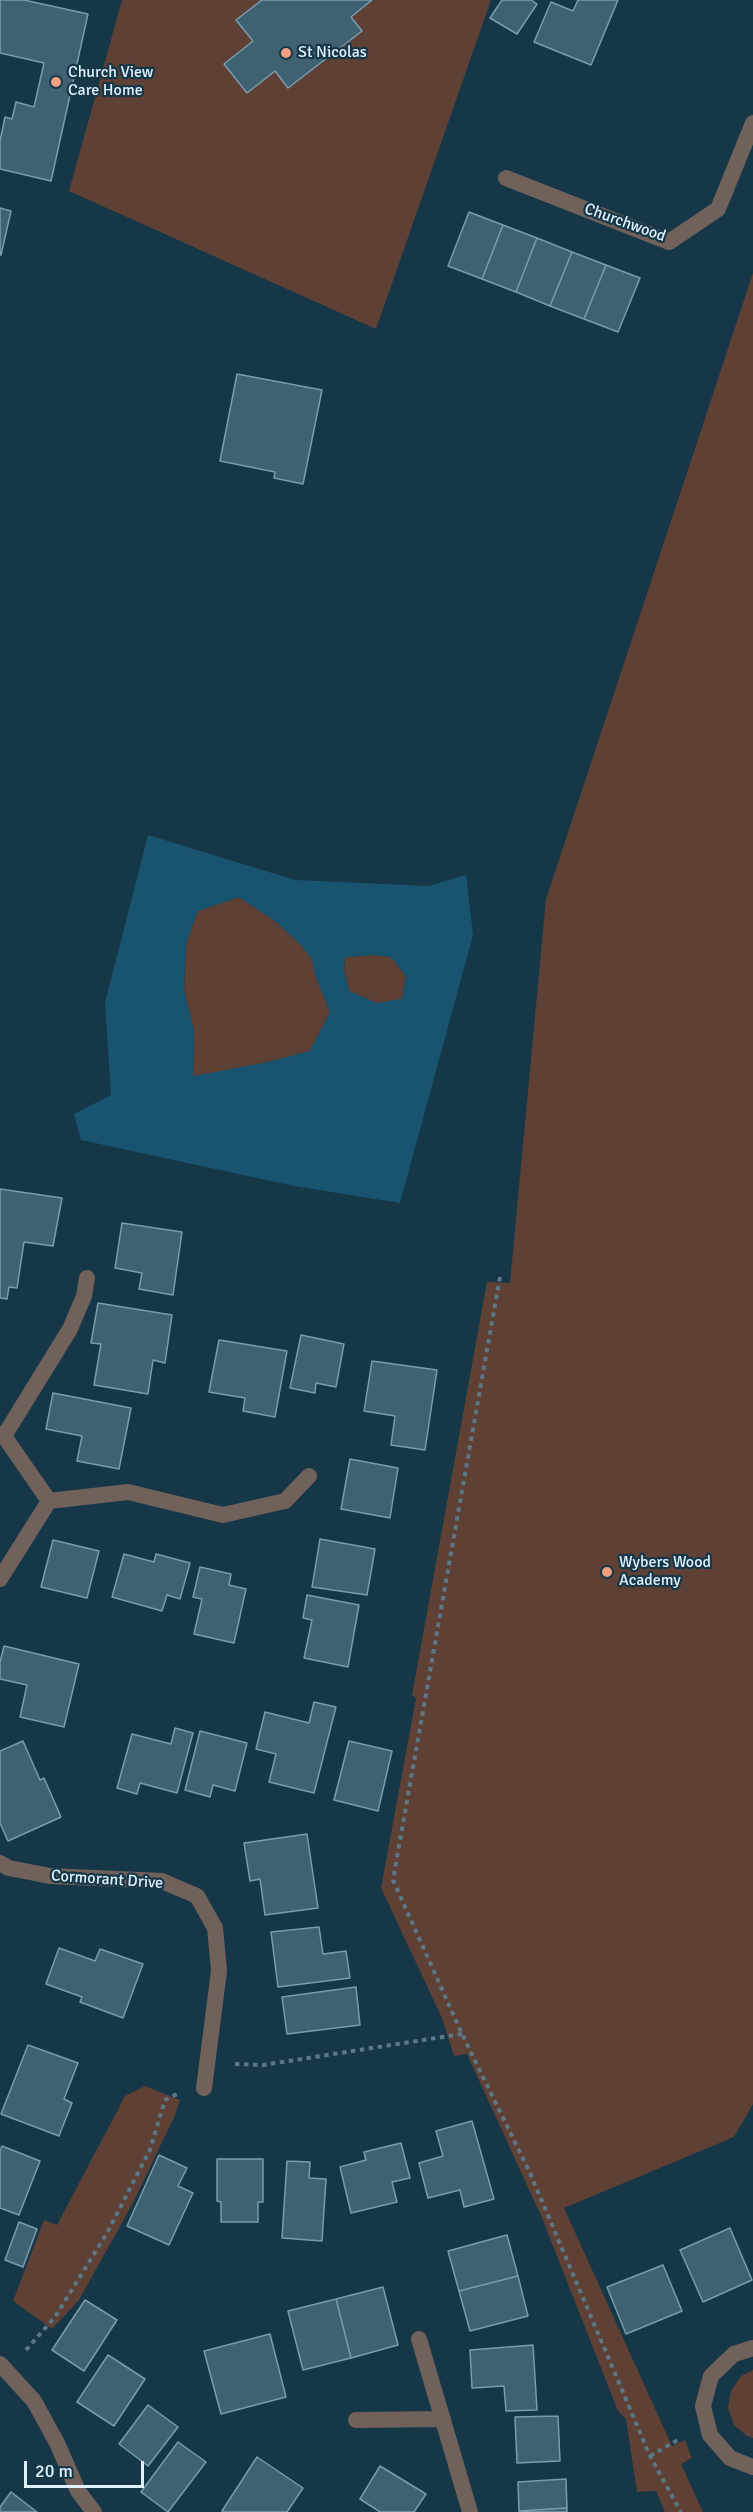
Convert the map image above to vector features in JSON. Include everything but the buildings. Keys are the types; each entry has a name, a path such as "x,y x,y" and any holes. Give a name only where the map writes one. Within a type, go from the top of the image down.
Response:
{"street":[{"name":"Churchwood","path":"506,178 669,242 718,209 753,123"},
{"path":"49,1501 2,1435 70,1329 84,1296 87,1278"},
{"path":"49,1501 128,1492 223,1515 285,1501 309,1476"},
{"path":"0,1579 49,1501"},
{"name":"Cormorant Drive","path":"0,1863 9,1868 50,1876 162,1881 196,1896 215,1928 219,1971 204,2088"},
{"path":"419,2339 470,2512"},
{"path":"753,2348 734,2354 711,2376 703,2406 710,2436 730,2458 753,2467"},
{"path":"4,2367 34,2401 57,2443 78,2491 94,2512"},
{"path":"356,2420 443,2419"}],"path":[{"path":"500,1277 393,1880 462,2034 530,2173 651,2457 681,2512"},
{"path":"207,2063 263,2065 462,2034"},
{"path":"4,2367 56,2317 107,2233 150,2150 165,2100 196,2086 204,2088"}],"shaded area":[{"path":"122,0 491,0 376,329 69,191"},
{"name":"Wybers Wood Academy","path":"753,273 753,2104 734,2137 564,2208 672,2446 685,2440 692,2458 681,2464 703,2512 665,2512 656,2491 637,2492 626,2419 618,2411 542,2218 467,2054 454,2056 442,2018 381,1888 416,1698 412,1695 487,1282 510,1283 546,899"},
{"path":"239,897 275,921 313,959 315,975 330,1012 310,1051 193,1077 194,1031 184,990 186,943 198,911"},
{"path":"374,955 391,957 406,976 402,999 377,1003 349,991 344,970 345,957"},
{"path":"145,2086 180,2100 175,2115 133,2203 79,2300 52,2329 13,2301 44,2220 57,2225 125,2096"},
{"path":"753,2370 753,2438 734,2425 728,2408 731,2391 741,2376"}],"water":[{"path":"148,835 295,880 428,886 466,875 473,935 400,1203 294,1186 81,1140 74,1114 111,1095 105,1003","holes":["239,897 275,921 298,942 312,959 315,975 330,1012 310,1051 268,1062 193,1076 194,1031 184,990 186,943 198,911","374,955 391,957 406,976 402,999 377,1003 349,991 344,970 345,957"]}],"place":[{"name":"St Nicolas","path":"286,53"},
{"name":"Church View Care Home","path":"56,82"},
{"name":"Wybers Wood Academy","path":"607,1572"}]}
